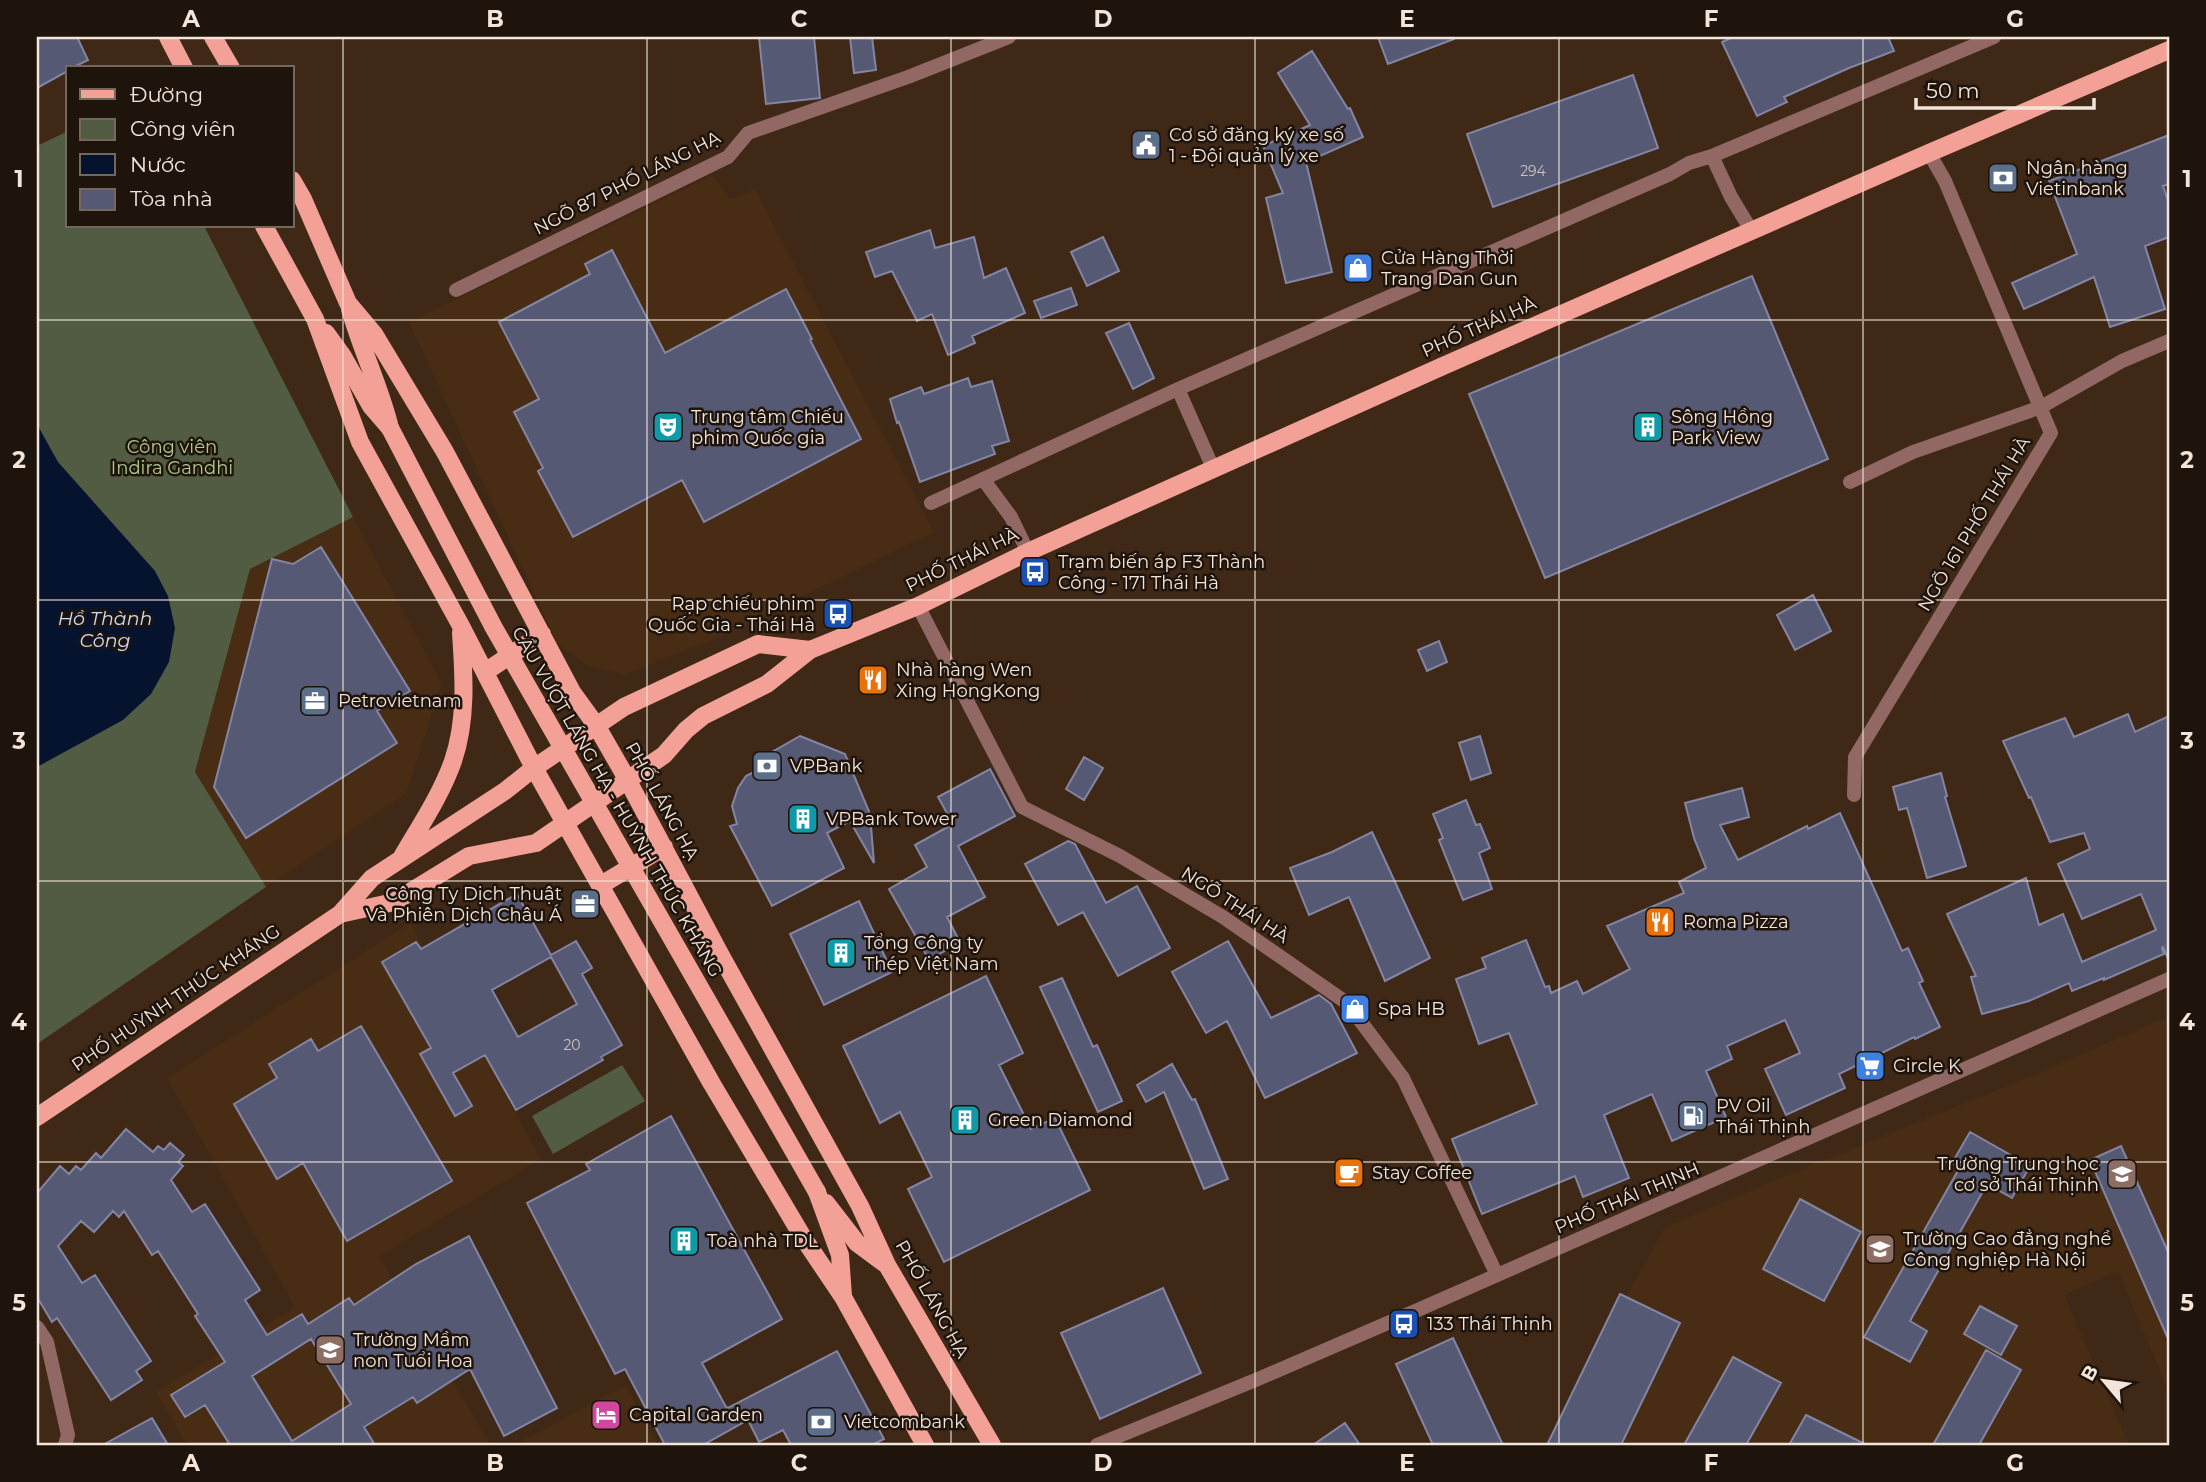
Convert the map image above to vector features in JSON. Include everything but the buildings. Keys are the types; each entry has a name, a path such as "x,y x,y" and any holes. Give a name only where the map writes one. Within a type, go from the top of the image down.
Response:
{"main road":[{"path":"168,37 183,66"},
{"path":"213,37 229,66"},
{"name":"PHỐ THÁI HÀ","path":"565,822 664,755 686,730 703,716 767,684 810,650 918,606 1028,552 1213,468 1751,230 2169,50"},
{"name":"PHỐ LÁNG HẠ","path":"294,183 348,303 374,334 445,453 572,692 596,725 627,779 732,976 860,1206 887,1265 992,1445"},
{"path":"265,228 315,319 359,442 461,626 534,768 712,1084 804,1239 843,1297 925,1445"},
{"name":"CẦU VƯỢT LÁNG HẠ - HUỲNH THÚC KHÁNG","path":"348,303 359,341 383,398 390,428"},
{"name":"CẦU VƯỢT LÁNG HẠ - HUỲNH THÚC KHÁNG","path":"315,319 342,355 371,405 390,428 494,628 817,1192 857,1243 887,1265"},
{"path":"401,859 443,786 458,743 465,685 461,626"},
{"path":"485,672 542,634"},
{"name":"PHỐ THÁI HÀ","path":"534,768 624,707 758,644 810,650"},
{"name":"PHỐ HUỲNH THÚC KHÁNG","path":"37,1117 340,914 372,878 505,791 534,768"},
{"name":"PHỐ HUỲNH THÚC KHÁNG","path":"340,914 394,902 469,856 536,842 565,822"},
{"path":"601,885 664,847"},
{"name":"CẦU VƯỢT LÁNG HẠ - HUỲNH THÚC KHÁNG","path":"817,1192 840,1255 843,1297"}],"street":[{"name":"NGÕ 87 PHỐ LÁNG HẠ","path":"456,290 728,157 748,133 908,77 1009,37"},
{"path":"931,503 1178,389 1671,174 1689,163 1712,156 1994,37"},
{"name":"NGÕ 161 PHỐ THÁI HÀ","path":"1854,795 1855,757 2051,433 1945,181 1929,153"},
{"path":"1712,156 1731,197 1751,230"},
{"path":"1850,482 1913,452 2041,407 2122,361 2169,341"},
{"path":"1178,389 1213,468"},
{"path":"983,479 1011,517 1028,552"},
{"name":"NGÕ THÁI HÀ","path":"918,606 1022,807 1120,856 1223,917 1347,1003 1403,1078 1497,1275"},
{"name":"PHỐ THÁI THỊNH","path":"1097,1445 1258,1379 2169,979"},
{"path":"37,1327 68,1435 65,1445"}],"shaded area":[{"name":"Trung tâm Chiếu phim Quốc gia","path":"713,175 730,199 755,189 934,532 715,639 623,675 586,665 557,643 409,322"},
{"path":"353,517 442,684 406,794 266,887 195,772 250,569"},
{"path":"410,923 541,1159 379,1256 491,1445 187,1445 156,1392 295,1307 167,1078"},
{"name":"Trường Cao đẳng nghề Công nghiệp Hà Nội","path":"2169,1016 2169,1393 2118,1271 2064,1295 2129,1445 1544,1445 1665,1227 2030,1077"},
{"name":"Capital Garden","path":"625,1386 658,1445 515,1445"}],"green space":[{"name":"Công viên Indira Gandhi","path":"66,132 66,228 205,228 353,517 250,569 195,772 266,887 37,1044 37,146"},
{"path":"622,1065 645,1101 553,1154 532,1116"}],"water":[{"name":"Hồ Thành Công","path":"37,424 58,462 155,571 168,596 175,628 169,662 151,694 123,720 37,767"}],"place":[{"name":"Cơ sở đăng ký xe số 1 - Đội quản lý xe","path":"1146,145"},
{"name":"Ngân hàng Vietinbank","path":"2003,178"},
{"name":"Cửa Hàng Thời Trang Dan Gun","path":"1358,268"},
{"name":"Trung tâm Chiếu phim Quốc gia","path":"668,427"},
{"name":"Sông Hồng Park View","path":"1648,427"},
{"name":"Trạm biến áp F3 Thành Công - 171 Thái Hà","path":"1035,572"},
{"name":"Rạp chiếu phim Quốc Gia - Thái Hà","path":"838,614"},
{"name":"Nhà hàng Wen Xing HongKong","path":"873,680"},
{"name":"Petrovietnam","path":"315,701"},
{"name":"VPBank","path":"767,766"},
{"name":"VPBank Tower","path":"803,819"},
{"name":"Công Ty Dịch Thuật Và Phiên Dịch Châu Á","path":"585,904"},
{"name":"Roma Pizza","path":"1660,922"},
{"name":"Tổng Công ty Thép Việt Nam","path":"841,953"},
{"name":"Spa HB","path":"1355,1009"},
{"name":"Circle K","path":"1870,1066"},
{"name":"PV Oil Thái Thịnh","path":"1693,1116"},
{"name":"Green Diamond","path":"965,1120"},
{"name":"Stay Coffee","path":"1349,1173"},
{"name":"Trường Trung học cơ sở Thái Thịnh","path":"2122,1174"},
{"name":"Toà nhà TDL","path":"684,1241"},
{"name":"Trường Cao đẳng nghề Công nghiệp Hà Nội","path":"1880,1249"},
{"name":"133 Thái Thịnh","path":"1404,1324"},
{"name":"Trường Mầm non Tuổi Hoa","path":"330,1350"},
{"name":"Capital Garden","path":"606,1415"},
{"name":"Vietcombank","path":"821,1422"}]}
